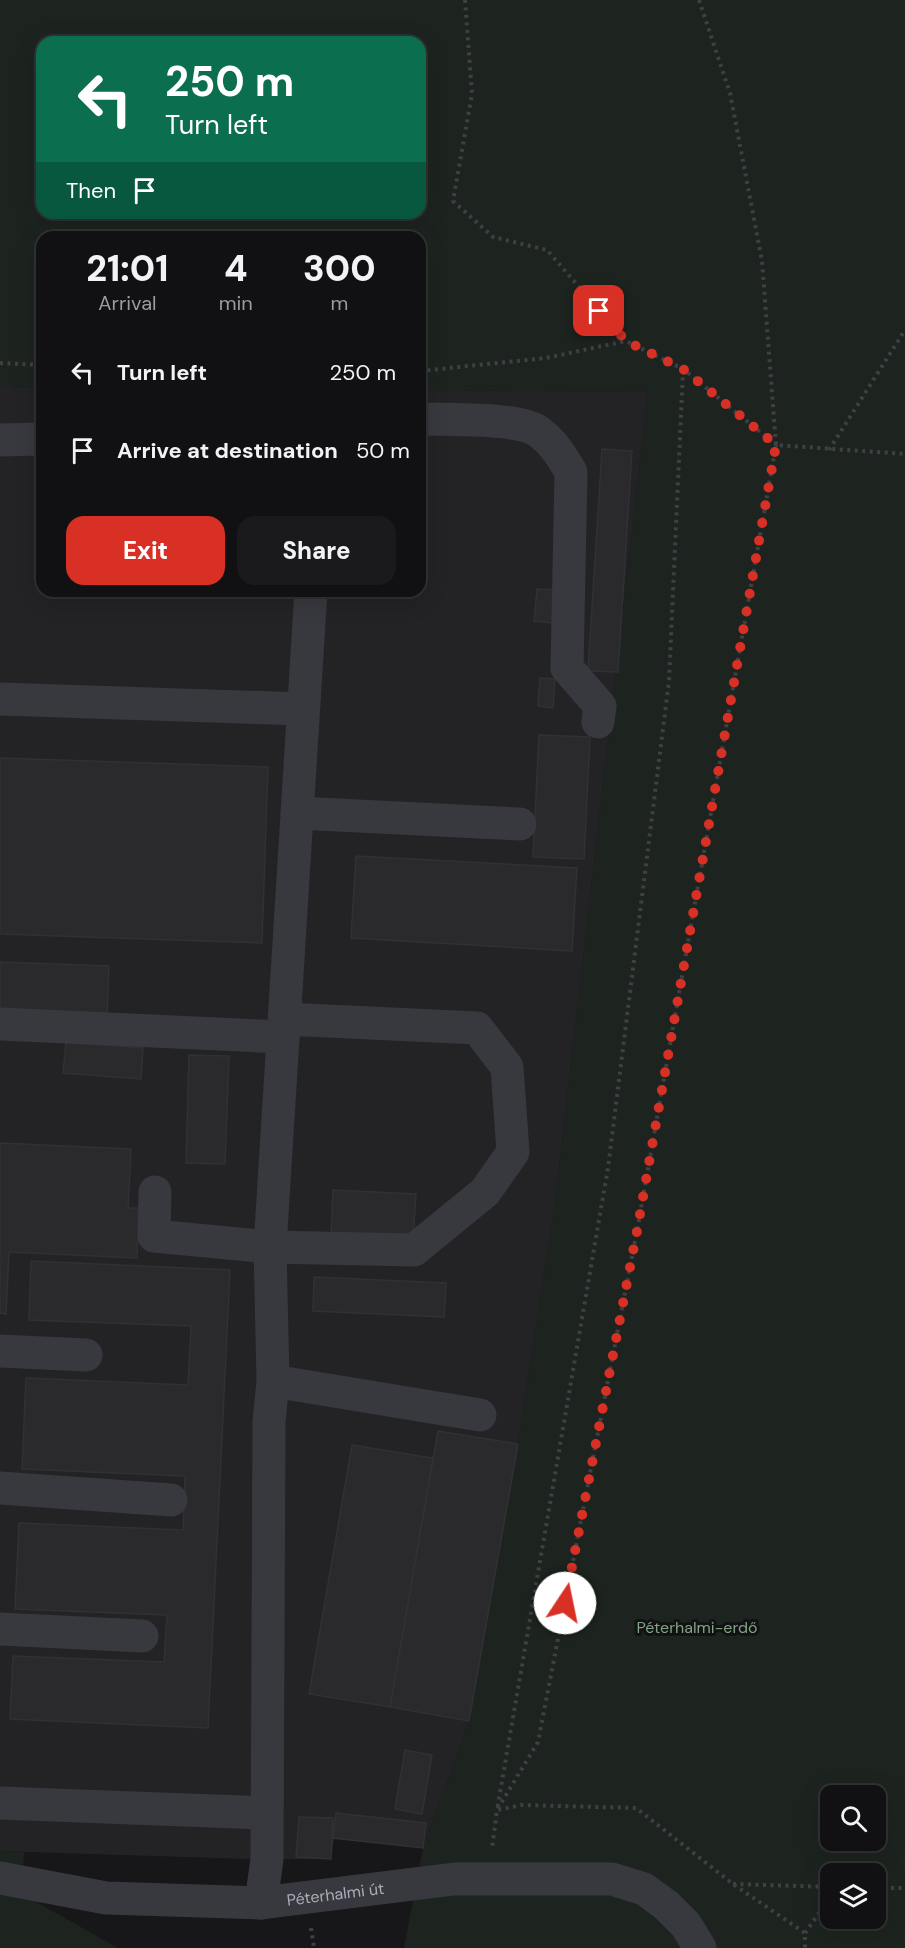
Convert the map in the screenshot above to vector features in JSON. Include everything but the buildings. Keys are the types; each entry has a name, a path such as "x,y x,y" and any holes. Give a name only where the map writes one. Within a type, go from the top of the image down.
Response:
{"street":[{"path":"426,418 507,422 538,430 559,452 571,472 567,668 600,706 598,722"},
{"path":"0,441 36,439"},
{"path":"261,1903 267,1858 269,1422 273,1381 270,1247 311,597"},
{"path":"0,699 303,709"},
{"path":"297,813 520,824"},
{"path":"0,1024 477,1028 507,1066 513,1152 485,1192 414,1250 270,1247 154,1236 155,1192"},
{"path":"0,1351 86,1355"},
{"path":"273,1381 480,1414"},
{"path":"0,1488 171,1500"},
{"path":"0,1629 142,1636"},
{"path":"0,1803 266,1813"},
{"name":"Péterhalmi út","path":"0,1878 106,1898 261,1903 310,1895 490,1877 612,1879 644,1889 666,1905 686,1924 700,1948"}],"path":[{"path":"465,0 472,94 453,201 493,237 546,250 626,341 683,369 776,445 905,453"},
{"path":"497,1810 538,1742 637,1231 776,445 762,261 730,93 699,0"},
{"path":"828,450 905,330"},
{"path":"426,370 546,358 626,341"},
{"path":"0,363 36,364"},
{"path":"490,1877 497,1810 608,1168 669,681 683,369"},
{"path":"497,1810 522,1805 636,1808 733,1884 805,1933"},
{"path":"733,1884 820,1887"},
{"path":"886,1888 905,1888"},
{"path":"805,1948 805,1933 820,1912"}],"shaded area":[{"path":"0,386 36,387 36,597 426,597 426,390 648,392 555,1203 518,1444 469,1721 423,1848 334,1839 331,1859 246,1859 0,1851"}],"green space":[{"name":"Péterhalmi-erdő","path":"0,0 905,0 905,1948 404,1948 423,1848 469,1721 518,1444 555,1203 648,392 426,390 426,231 36,231 36,387 0,386"},
{"path":"0,1851 24,1852 22,1894 118,1948 0,1948"}],"route":[{"path":"565,1603 637,1231 776,445 683,369 626,341 599,311"}]}
